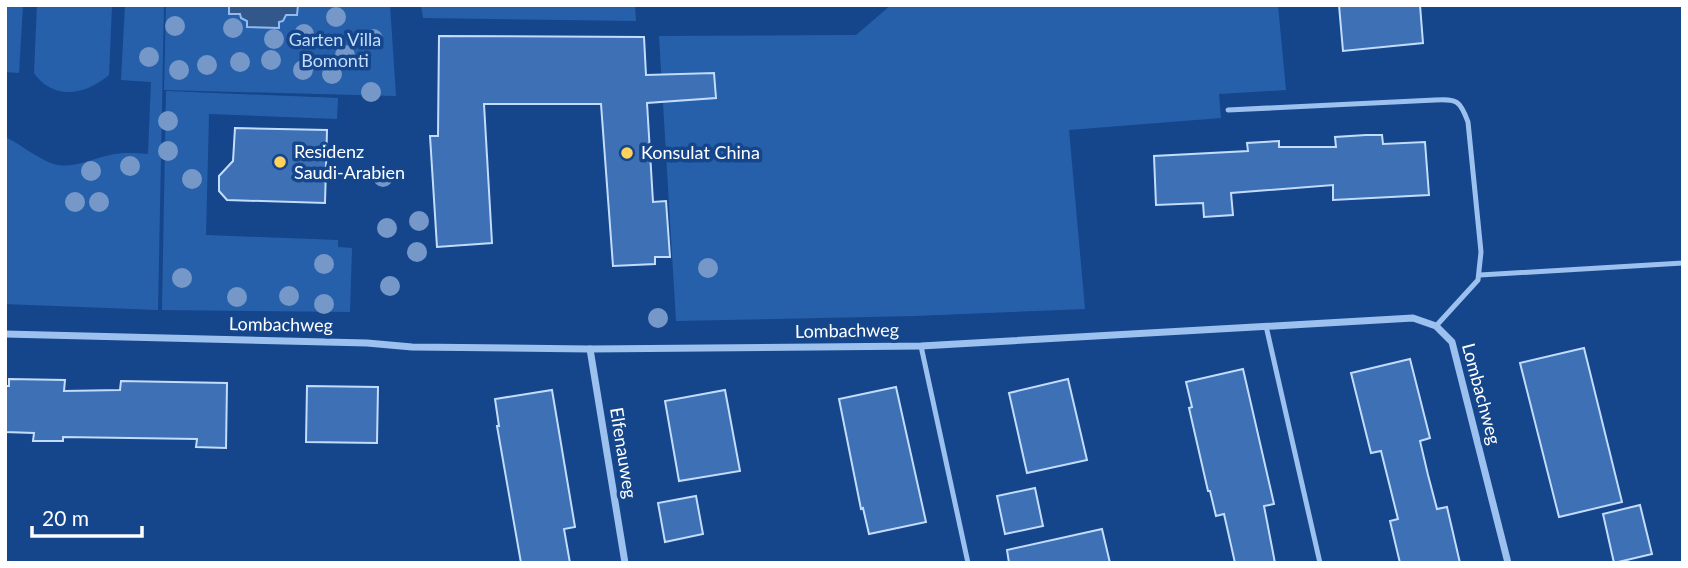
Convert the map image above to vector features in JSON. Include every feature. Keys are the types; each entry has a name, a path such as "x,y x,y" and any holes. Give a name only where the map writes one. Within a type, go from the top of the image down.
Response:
{"street":[{"name":"Lombachweg","path":"5,334 373,343 412,347 590,349 921,346 1413,318 1437,326 1452,342 1508,563"},
{"name":"Elfenauweg","path":"590,349 625,563"}],"lane":[{"path":"1228,110 1455,100 1463,107 1468,122 1481,251 1480,275 1475,286 1437,326"},
{"path":"1480,275 1683,263"},
{"path":"1266,326 1320,563"},
{"path":"921,346 968,563"}],"green space":[{"path":"5,5 23,5 19,73 5,72"},
{"path":"37,5 112,5 109,75 80,91 60,91 42,82 34,73"},
{"path":"125,5 164,5 158,310 5,304 5,137 46,161 64,166 120,153 148,154 151,82 121,80"},
{"name":"Garten Villa Bomonti","path":"166,5 229,5 229,13 240,14 241,18 247,21 247,27 278,28 279,22 283,21 286,15 297,15 298,5 390,5 396,96 164,90"},
{"path":"421,5 635,5 636,21 423,18"},
{"path":"891,5 1278,5 1286,90 1219,94 1221,118 1069,130 1085,309 676,321 659,36 856,35"},
{"path":"166,91 338,98 337,119 209,114 206,235 338,240 338,247 352,248 350,312 162,310"}],"shaded area":[{"path":"229,5 298,5 297,15 286,15 283,21 279,22 279,28 247,27 247,21 241,18 240,14 229,14"}],"building":[{"path":"1339,5 1420,5 1423,43 1343,51"},
{"name":"Konsulat China","path":"439,36 644,37 646,75 714,73 716,98 647,103 653,202 666,201 670,257 655,257 655,264 613,266 601,104 484,104 492,243 437,247 430,136 438,136"},
{"name":"Residenz Saudi-Arabien","path":"235,128 327,130 325,203 227,200 219,191 219,176 233,161"},
{"path":"1382,135 1383,144 1425,142 1429,195 1333,200 1333,185 1231,193 1233,215 1204,217 1203,203 1156,205 1154,156 1248,151 1247,143 1279,141 1279,147 1336,147 1335,137"},
{"path":"1584,348 1622,502 1559,517 1520,363"},
{"path":"1410,359 1430,438 1420,441 1428,475 1437,509 1447,507 1460,563 1400,563 1390,521 1398,519 1381,451 1371,453 1351,373"},
{"path":"1243,369 1274,504 1264,506 1275,563 1235,563 1224,514 1216,516 1208,491 1189,408 1192,407 1186,382"},
{"path":"9,379 65,380 64,391 120,390 121,381 227,383 226,448 196,447 197,439 63,437 63,441 33,441 34,433 5,432 5,386 9,386"},
{"path":"1068,379 1087,460 1027,473 1009,393"},
{"path":"307,386 378,387 377,443 306,442"},
{"path":"896,387 926,522 869,534 863,508 861,509 839,399"},
{"path":"552,390 575,527 564,529 570,563 521,563 497,426 495,399"},
{"path":"725,390 740,471 679,481 665,401"},
{"path":"1035,488 1043,526 1005,534 997,496"},
{"path":"696,496 703,534 665,542 658,503"},
{"path":"1640,505 1652,554 1614,563 1603,514"},
{"path":"1102,529 1110,563 1009,563 1007,550"}],"place":[{"name":"Konsulat China","path":"627,153"},
{"name":"Residenz Saudi-Arabien","path":"280,162"}]}
